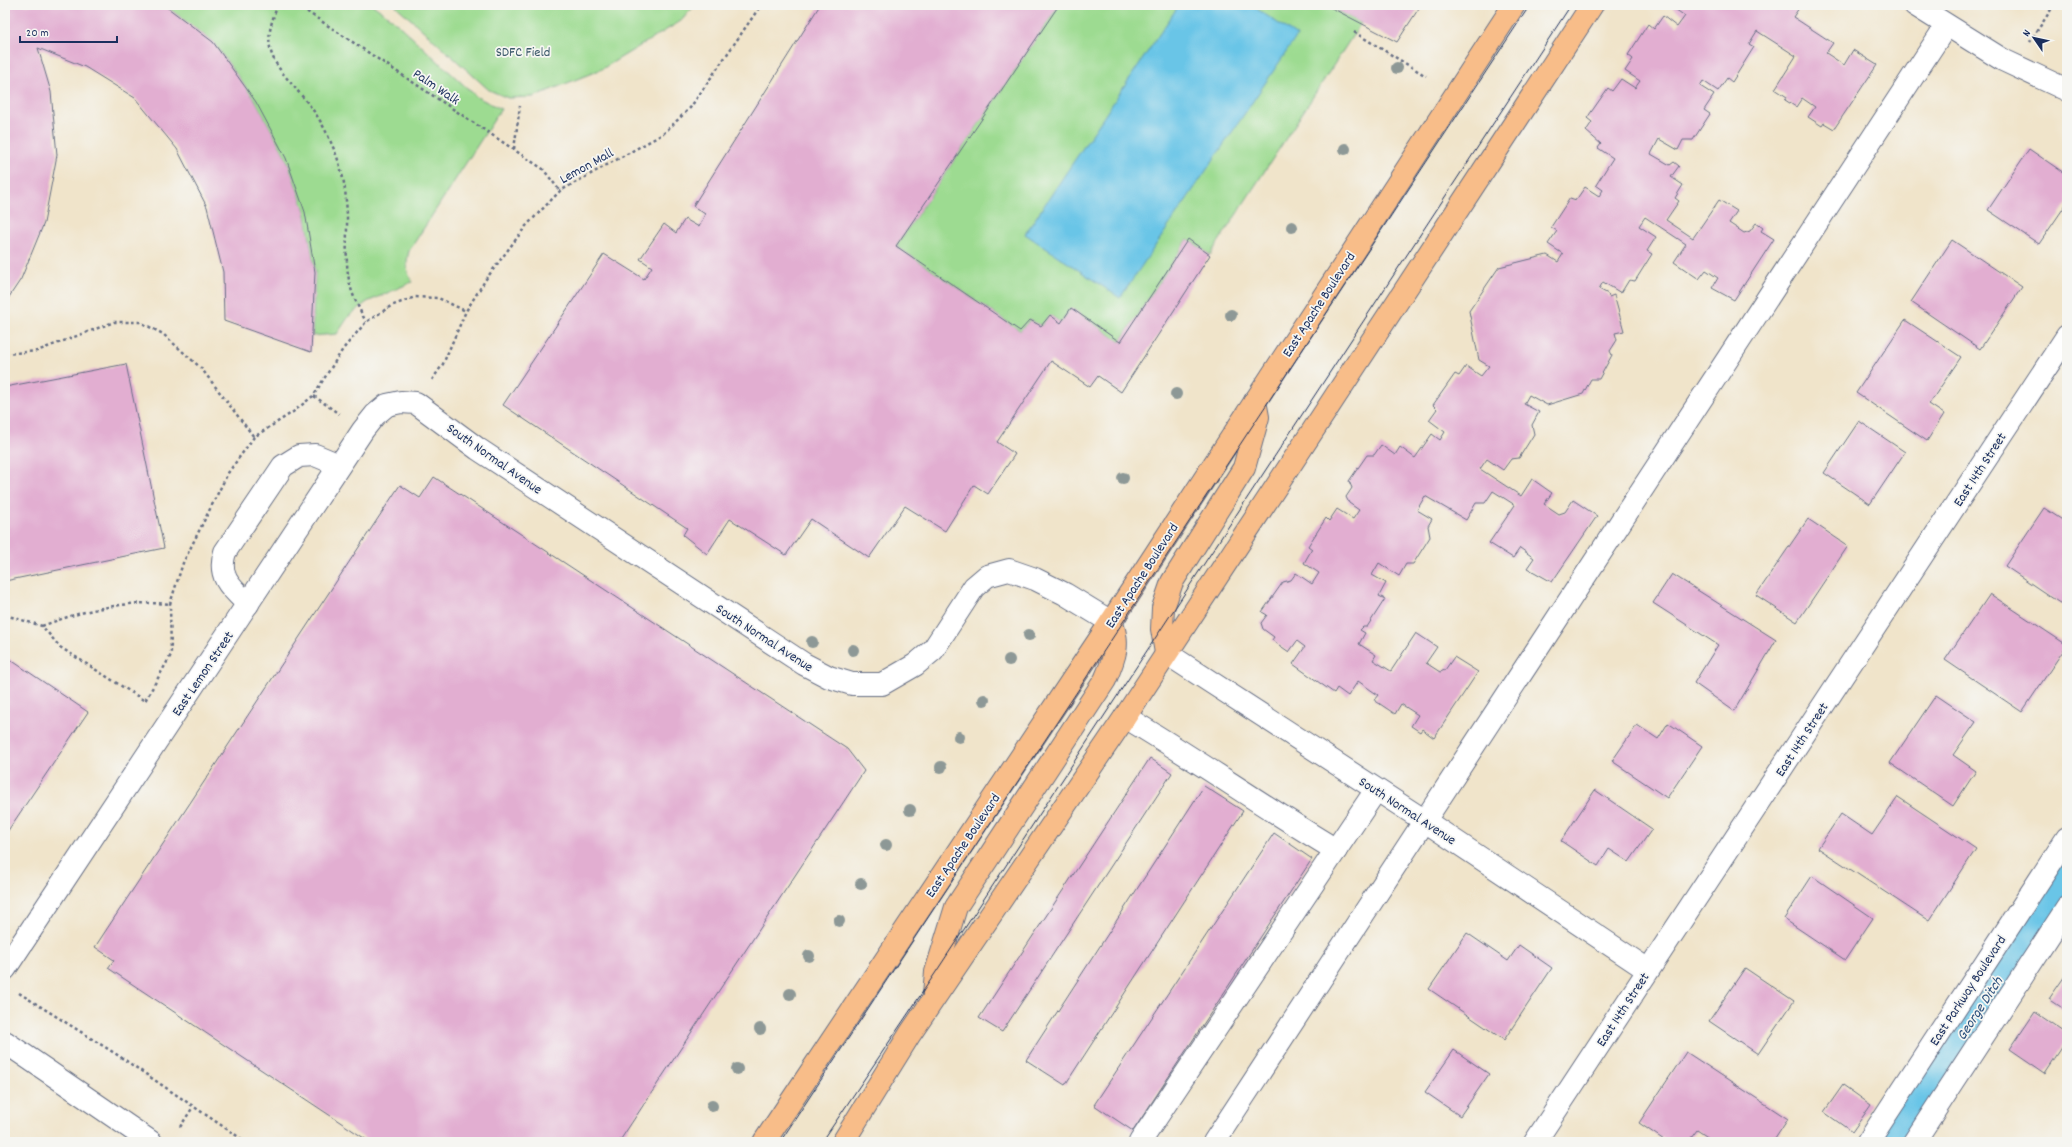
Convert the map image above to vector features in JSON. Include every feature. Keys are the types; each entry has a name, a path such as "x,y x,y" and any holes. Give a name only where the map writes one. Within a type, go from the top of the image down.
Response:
{"main road":[{"name":"East Apache Boulevard","path":"764,1142 1110,622 1514,5"},
{"path":"843,1142 933,1000 1125,717 1592,5"},
{"path":"1166,653 1162,629 1163,608 1172,582 1244,468 1258,417 1254,401"},
{"path":"933,1000 936,972 956,907 1105,680 1115,654 1116,633 1110,622"}],"street":[{"path":"1915,5 1946,26 2003,60 2067,90"},
{"path":"1214,1142 1946,26"},
{"name":"East 14th Street","path":"1535,1142 2067,336"},
{"name":"East Lemon Street","path":"5,969 363,430 387,405 401,402 416,403"},
{"name":"South Normal Avenue","path":"416,403 478,449 804,664 829,677 852,684 882,684 915,665 933,650 974,587 987,576 1009,570 1035,579 1065,594 1110,622"},
{"path":"248,604 231,588 223,574 222,562 225,552 283,466 299,456 315,455 339,465"},
{"name":"South Normal Avenue","path":"1166,653 1425,821 1648,970"},
{"path":"1125,717 1200,763 1270,810 1336,850"},
{"path":"1140,1142 1376,790"},
{"name":"East Parkway Boulevard","path":"1868,1142 2067,838"},
{"path":"1914,1142 2067,908"},
{"path":"5,1042 151,1142"}],"path":[{"path":"278,5 270,31 270,50 274,63 307,102 322,125 333,146 342,173 346,201 349,279 354,298 366,322"},
{"name":"Palm Walk","path":"297,5 543,169 560,191"},
{"name":"Lemon Mall","path":"416,403 443,364 466,311 486,279 526,226 560,191 663,134 690,108 762,5"},
{"path":"2028,44 2054,5"},
{"path":"1354,32 1426,76"},
{"path":"514,149 520,106"},
{"path":"5,354 37,351 114,322 140,322 163,334 201,368 254,437"},
{"path":"313,396 339,414"},
{"path":"42,626 77,613 145,602 170,604"},
{"path":"5,615 42,626 60,647 145,701"},
{"path":"18,992 66,1024 116,1054 246,1142"},
{"path":"180,1127 193,1107"}],"green space":[{"path":"164,5 373,5 392,19 477,97 501,109 409,251 407,267 412,282 367,302 349,316 337,334 312,336 315,272 305,212 286,158 256,102 213,42"},
{"name":"SDFC Field","path":"395,5 695,5 681,21 602,69 533,97 508,98 489,90"},
{"path":"1059,5 1326,5 1361,23 1210,255 1188,239 1120,342 1071,308 1061,323 1050,315 1041,326 1030,320 1020,331 896,246"}],"water":[{"path":"1179,5 1251,5 1297,36 1120,298 1025,234"}],"building":[{"path":"5,5 164,5 213,42 256,102 286,158 305,212 315,272 311,352 224,321 223,272 207,207 177,149 135,98 85,67 38,48 51,92 57,155 44,223 21,279 5,303"},
{"path":"820,5 1059,5 896,246 1020,331 1030,320 1041,326 1050,315 1061,323 1071,308 1120,342 1188,239 1210,255 1121,392 1098,376 1090,387 1051,361 997,442 1015,454 988,494 974,485 945,531 905,506 869,558 811,519 786,555 730,519 707,554 683,535 687,528 503,405 604,254 644,279 652,267 640,259 664,224 676,233 685,219 699,227 705,214 693,206"},
{"path":"1326,5 1421,5 1397,42"},
{"path":"1669,5 1801,5 1793,17 1833,43 1826,53 1844,65 1853,50 1877,65 1834,129 1824,123 1822,126 1808,117 1815,107 1802,98 1796,107 1785,100 1787,97 1775,89 1796,56 1757,31 1749,44 1754,47 1732,82 1727,78 1718,91 1703,81 1700,86 1714,95 1704,110 1710,114 1693,140 1683,140 1678,150 1659,139 1651,154 1670,165 1674,162 1679,166 1671,177 1683,185 1675,198 1679,201 1666,220 1693,238 1719,200 1737,211 1729,223 1744,233 1750,231 1756,223 1763,228 1761,231 1774,239 1734,300 1712,288 1718,278 1706,270 1699,279 1674,262 1686,244 1645,217 1639,226 1656,237 1647,251 1652,254 1635,281 1629,280 1621,293 1603,282 1599,289 1608,294 1609,297 1614,295 1624,331 1615,333 1617,340 1610,351 1612,355 1599,379 1591,379 1583,394 1547,405 1529,395 1524,404 1539,412 1532,425 1534,434 1519,458 1511,459 1503,470 1487,459 1480,469 1521,496 1532,479 1552,493 1544,504 1559,514 1565,512 1573,500 1597,516 1552,582 1527,568 1534,558 1520,548 1513,558 1489,543 1515,505 1493,491 1485,503 1476,503 1466,520 1425,496 1417,510 1432,519 1428,526 1430,537 1413,564 1406,564 1399,576 1379,563 1372,575 1386,583 1379,596 1385,599 1367,627 1363,627 1360,630 1365,633 1359,644 1376,655 1373,660 1391,671 1416,633 1437,647 1426,663 1440,672 1445,670 1454,657 1478,672 1434,738 1422,729 1420,732 1411,726 1418,715 1401,704 1395,714 1374,700 1378,695 1358,681 1348,696 1337,688 1334,693 1293,664 1305,647 1297,641 1289,652 1272,640 1274,637 1263,629 1261,623 1267,615 1262,612 1283,582 1291,580 1296,573 1312,584 1319,573 1304,563 1312,549 1308,546 1326,518 1329,521 1337,509 1353,519 1359,510 1349,503 1346,497 1352,488 1349,481 1367,455 1374,455 1381,445 1395,455 1400,447 1415,458 1432,434 1440,440 1445,432 1429,420 1437,409 1433,405 1455,374 1459,376 1466,366 1481,376 1489,366 1479,360 1469,311 1499,267 1547,255 1558,262 1563,254 1548,244 1557,231 1551,227 1570,198 1576,200 1585,187 1599,196 1603,190 1596,185 1613,158 1598,148 1601,144 1586,131 1592,122 1587,118 1608,88 1612,91 1621,79 1635,88 1640,81 1625,71 1633,59 1628,55 1648,24 1654,29 1663,16 1677,27 1685,16"},
{"path":"2029,149 2067,175 2067,203 2039,244 1988,210"},
{"path":"1952,240 2022,287 1980,349 1911,302"},
{"path":"1905,320 1961,357 1929,404 1944,414 1927,441 1856,393"},
{"path":"126,364 164,548 5,581 5,387"},
{"path":"1859,421 1905,452 1870,504 1824,473"},
{"path":"434,477 847,749 864,771 619,1142 370,1142 108,968 114,960 95,947 400,485 420,498"},
{"path":"2044,508 2067,523 2067,608 2005,566"},
{"path":"1808,519 1848,546 1797,622 1756,595"},
{"path":"1672,574 1776,640 1734,711 1694,683 1718,645 1653,603"},
{"path":"1990,594 2067,645 2022,712 1945,660"},
{"path":"5,656 88,712 5,835"},
{"path":"1936,695 1976,722 1953,755 1976,771 1953,806 1890,763"},
{"path":"1668,723 1702,746 1667,798 1612,761 1637,725 1658,739"},
{"path":"1150,758 1172,773 1002,1032 979,1018"},
{"path":"1204,786 1243,811 1065,1085 1026,1060"},
{"path":"1595,790 1652,829 1629,862 1609,849 1598,866 1561,841"},
{"path":"1898,797 1976,849 1929,921 1818,848 1841,814 1872,835"},
{"path":"1274,833 1312,859 1133,1131 1094,1105"},
{"path":"1812,876 1873,918 1845,960 1784,919"},
{"path":"1467,933 1508,961 1519,945 1552,968 1504,1040 1429,989"},
{"path":"1745,968 1794,1001 1758,1054 1709,1021"},
{"path":"2067,973 2067,1011 2049,999"},
{"path":"2035,1012 2067,1034 2067,1040 2045,1073 2010,1049"},
{"path":"1454,1050 1489,1074 1460,1116 1425,1092"},
{"path":"1686,1052 1788,1119 1773,1142 1715,1142 1697,1130 1688,1142 1667,1142 1639,1123"},
{"path":"1843,1085 1871,1105 1852,1132 1824,1112"}],"waterway":[{"name":"George Ditch","path":"1891,1142 2067,874"}],"tram line":[{"path":"780,1142 1530,5"},
{"path":"822,1142 936,972 1571,5"}]}
